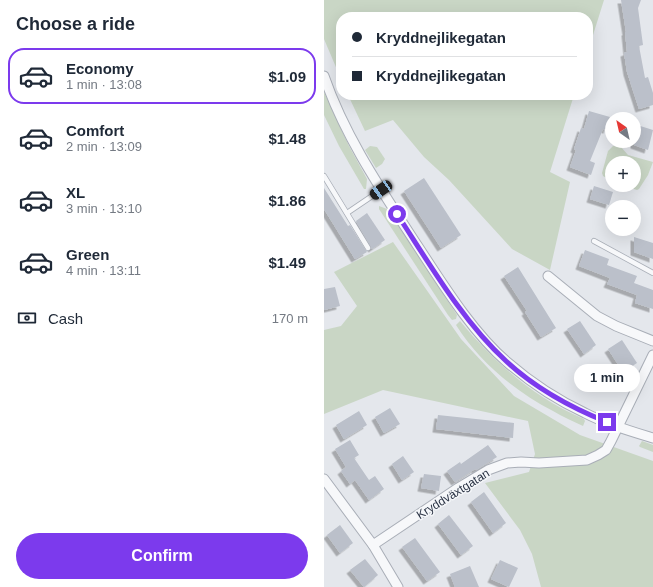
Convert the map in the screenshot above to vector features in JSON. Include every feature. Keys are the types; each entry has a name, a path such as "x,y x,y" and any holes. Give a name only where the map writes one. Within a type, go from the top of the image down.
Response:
{"street":[{"path":"324,76 328,89 356,147 381,190 437,276 484,339 506,361 526,377 559,399 586,414 653,438"},
{"path":"548,276 597,316 616,326 653,341"},
{"name":"Kryddväxtgatan","path":"373,546 458,488 488,470 507,463 587,460 606,450 653,355"},
{"path":"324,479 373,546 398,587"}],"lane":[{"path":"324,176 368,248"},
{"path":"347,213 381,190"},
{"path":"594,241 653,273"}],"green space":[{"path":"324,0 604,0 593,35 593,12 336,12 336,67 324,39"},
{"path":"324,92 349,146 367,179 366,189 364,189 339,146 324,115"},
{"path":"350,100 572,100 550,172 570,182 550,270 512,249 449,180 424,157 393,120 365,131"},
{"path":"370,146 377,147 385,159 382,164 376,168 365,150"},
{"path":"611,148 622,148 628,155 632,156 607,156"},
{"path":"641,159 653,162 648,175 641,186"},
{"path":"605,162 605,177 602,173"},
{"path":"379,206 387,209 457,315 456,319 452,320 448,315 379,209"},
{"path":"393,242 461,339 514,396 580,435 653,461 653,587 541,587 532,554 520,530 485,483 529,472 535,454 528,421 383,390 324,414 324,330 341,326 357,306 334,272"},
{"path":"460,321 487,351 516,378 548,401 584,419 585,421 583,426 539,403 512,385 499,374 465,338 456,325"},
{"path":"642,441 653,445 653,452 639,446"}],"building":[{"path":"621,0 641,0 638,8 643,45 639,46 645,78 648,77 653,93 653,105 639,109 627,72 624,53 627,52 626,32"},
{"path":"589,111 605,116 605,130 603,129 590,161 595,163 591,175 570,167 581,128 584,129"},
{"path":"641,126 653,130 648,150 641,148"},
{"path":"424,178 461,235 441,248 404,191"},
{"path":"594,186 605,189 605,192 613,192 611,200 605,200 605,204 590,199"},
{"path":"324,188 348,226 350,225 367,252 355,259 324,209"},
{"path":"367,213 385,240 372,249 356,221"},
{"path":"634,237 653,243 653,259 634,252"},
{"path":"585,250 609,259 607,265 637,276 634,283 653,290 653,309 635,303 637,295 607,284 610,278 579,266"},
{"path":"518,267 556,328 541,337 525,312 527,311 504,276"},
{"path":"335,287 340,306 324,310 324,289"},
{"path":"580,321 596,345 584,354 567,329"},
{"path":"622,340 637,363 623,372 608,349"},
{"path":"390,408 400,424 384,433 375,417"},
{"path":"359,411 367,425 344,439 336,425"},
{"path":"438,415 514,423 513,438 436,429"},
{"path":"350,440 359,455 354,458 369,480 375,476 384,489 369,500 355,480 350,484 341,471 346,467 335,449"},
{"path":"488,445 497,457 455,482 447,471 460,462 461,464"},
{"path":"403,456 414,472 402,480 392,464"},
{"path":"424,474 441,476 439,491 421,488"},
{"path":"484,492 506,523 493,533 471,502"},
{"path":"449,515 473,546 461,555 438,524"},
{"path":"340,525 353,543 340,553 327,535"},
{"path":"415,538 440,572 427,581 402,547"},
{"path":"365,559 378,575 364,587 350,570"},
{"path":"500,560 518,568 509,587 491,579"},
{"path":"470,566 479,587 455,587 450,574"}],"route":[{"path":"397,214 437,276 471,322 484,339 506,361 526,377 559,399 586,414 607,422"}]}
